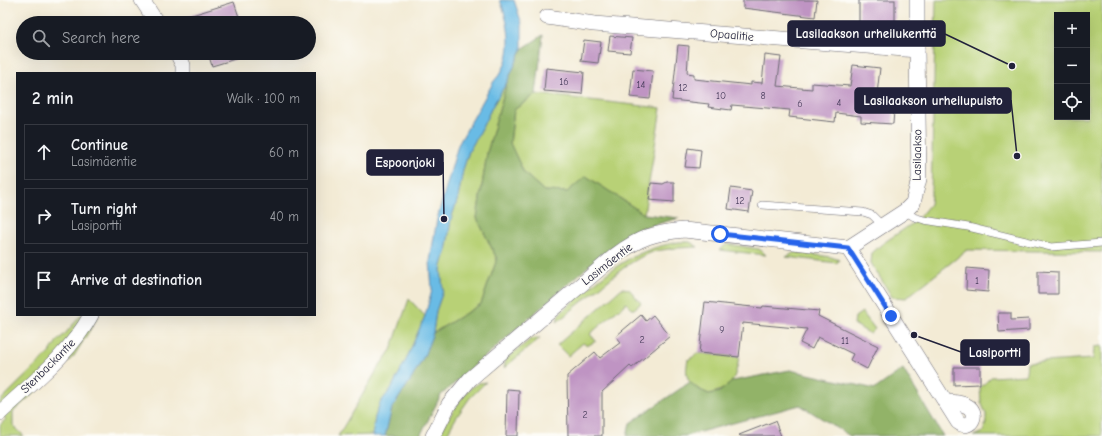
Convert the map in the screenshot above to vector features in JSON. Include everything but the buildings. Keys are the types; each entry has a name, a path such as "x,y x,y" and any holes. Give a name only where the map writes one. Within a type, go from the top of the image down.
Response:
{"street":[{"path":"142,0 152,16"},
{"name":"Lasilaakso","path":"905,211 913,202 919,179 917,0"},
{"name":"Opaalitie","path":"547,18 594,24 917,50"},
{"path":"180,60 183,66 183,72"},
{"path":"905,211 848,248 958,422 966,430"},
{"name":"Lasimäentie","path":"433,436 449,404 470,378 616,255 647,236 664,232 684,230 848,248"},
{"name":"Stenbackantie","path":"0,413 51,366 71,344 90,316"}],"lane":[{"path":"762,205 863,212 872,215 883,226"},
{"path":"905,211 914,217 924,220 968,227 1050,247 1102,243"}],"green space":[{"path":"936,0 1102,0 1102,252 967,250 906,298 892,297 871,263 872,253 882,244 916,221 930,204"},
{"path":"543,35 536,94 514,110 510,143 524,173 544,191 567,192 586,176 644,214 679,218 639,229 599,257 441,395 420,436 385,436 392,408 412,378 424,356 433,333 481,304 497,259 477,218 487,153 507,82 522,49"},
{"path":"507,82 487,153 477,218 497,259 481,304 433,333 436,311 443,291 441,269 463,170 469,151"},
{"path":"536,94 661,108 644,214 586,176 567,192 544,191 524,173 510,144 514,110"},
{"path":"678,242 690,242 698,247 655,251 641,257 626,266 557,322 559,314 617,266 648,250"},
{"path":"727,244 759,249 766,255 719,250"},
{"path":"795,252 831,257 839,260 837,263 786,257"},
{"path":"622,288 629,289 641,303 632,309 626,303 590,334 596,341 587,346 583,343 568,356 557,345"},
{"path":"409,299 425,316 406,360 391,389 380,403 375,417 373,435 338,436 380,365 391,350"},
{"path":"862,312 875,329 870,334 854,324 855,317"},
{"path":"80,316 98,316 74,356 13,412 13,425 24,436 0,436 0,425 6,419 0,413 0,401 50,352 57,341"},
{"path":"540,338 504,368 506,359 531,339"},
{"path":"1102,346 1102,436 973,436 983,432 986,423 986,414 981,402 980,388 991,377 1026,375 1027,363 1093,359 1094,347"},
{"path":"699,353 739,357 732,382 723,389 709,394 693,385 688,378 687,373 688,360"},
{"path":"903,369 943,436 850,436 800,405 685,436 627,436 630,423 690,382 698,389 709,394 719,392 733,381 790,370 875,389"},
{"path":"486,382 469,399 446,436 439,436 455,407 466,393 478,383"}],"water":[{"path":"500,0 514,0 522,24 522,49 507,82 469,151 463,170 441,269 443,291 436,311 433,333 424,356 412,378 392,408 385,436 372,436 375,417 380,403 391,389 406,360 425,316 432,290 430,261 437,219 458,145 494,81 506,63 509,42 508,31 504,10"}],"place":[{"name":"Lasilaakson urheilukenttä","path":"1012,66"},
{"name":"Lasilaakson urheilupuisto","path":"1017,156"},
{"name":"Espoonjoki","path":"444,219"},
{"name":"Lasiportti","path":"914,335"}],"route":[{"path":"720,234 848,248 863,274 891,316"}]}
